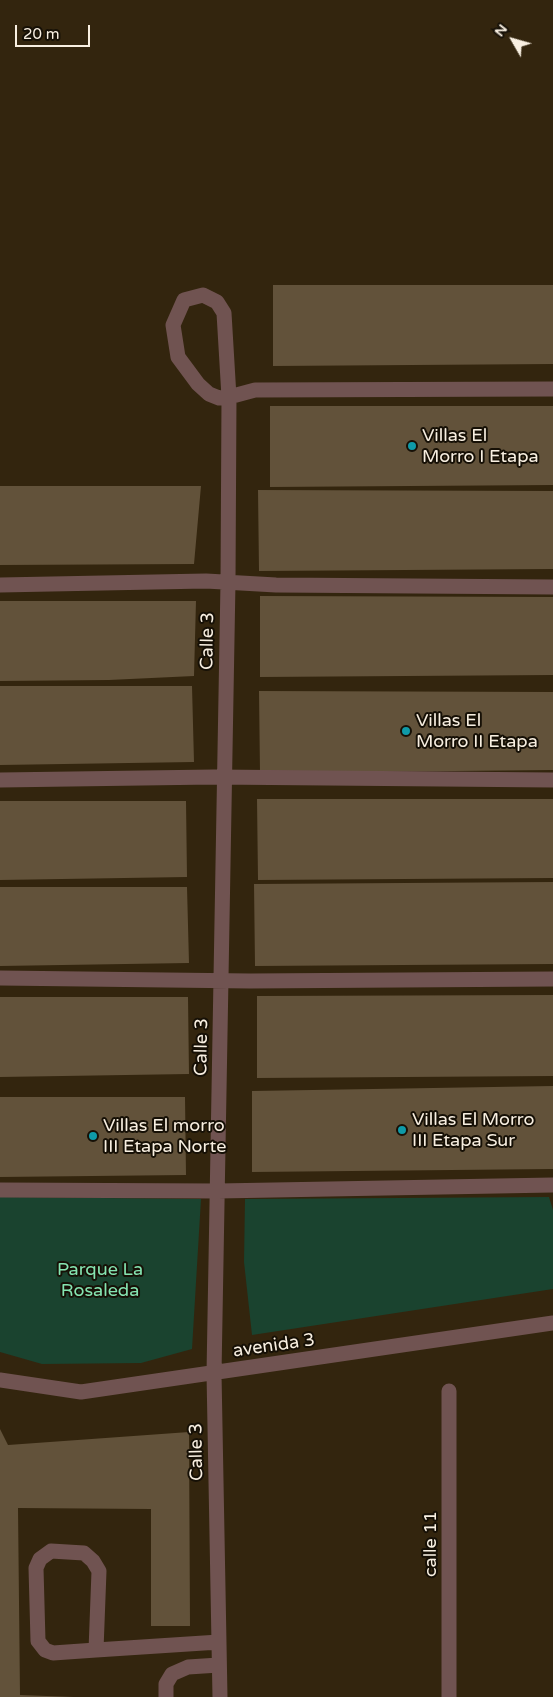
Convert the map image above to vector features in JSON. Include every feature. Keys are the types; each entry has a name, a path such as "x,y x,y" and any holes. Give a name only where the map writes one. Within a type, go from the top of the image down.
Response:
{"street":[{"name":"Calle 3","path":"220,1697 214,1374 223,777 228,582 229,397 224,313 217,302 203,295 184,300 173,325 178,357 198,384 209,394 219,398 229,397"},
{"path":"229,397 255,390 553,389"},
{"path":"0,585 228,582 276,585 553,587"},
{"path":"0,780 223,777 553,780"},
{"path":"0,978 221,981 553,980"},
{"path":"0,1190 218,1191 553,1185"},
{"name":"avenida 3","path":"0,1380 81,1392 553,1323"},
{"name":"calle 11","path":"449,1391 449,1697"},
{"path":"96,1650 99,1571 94,1561 84,1553 51,1551 40,1559 36,1568 38,1641 45,1650 53,1653 220,1642"},
{"path":"166,1697 166,1684 172,1674 188,1667 219,1665"}],"green space":[{"name":"Parque La Rosaleda","path":"0,1197 201,1199 192,1349 141,1363 42,1364 0,1352"},
{"path":"549,1197 553,1210 553,1289 252,1335 244,1262 245,1199"}],"building":[{"path":"273,285 553,285 553,364 273,366"},
{"name":"Villas El Morro I Etapa","path":"270,406 553,406 553,485 270,487"},
{"path":"0,486 201,486 194,564 0,565"},
{"path":"258,490 553,491 553,569 259,571"},
{"name":"Villas El Morro II Etapa","path":"260,596 553,597 553,675 260,677"},
{"path":"0,601 196,601 194,676 109,680 0,681"},
{"path":"0,686 192,686 194,762 0,765"},
{"name":"Villas El Morro II Etapa","path":"259,691 553,692 553,770 260,773"},
{"path":"257,799 553,799 553,878 258,880"},
{"path":"0,801 186,801 187,877 0,880"},
{"path":"553,882 553,964 255,966 254,884"},
{"path":"0,887 187,887 189,963 0,966"},
{"path":"553,995 553,1076 257,1078 257,996"},
{"path":"0,997 188,997 189,1074 0,1077"},
{"name":"Villas El Morro III Etapa Sur","path":"553,1086 553,1169 252,1172 252,1091"},
{"name":"Villas El morro III Etapa Norte","path":"0,1097 185,1097 186,1175 0,1177"},
{"path":"0,1429 8,1445 189,1432 190,1626 151,1626 151,1509 18,1508 20,1695 74,1697 0,1697"}],"place":[{"name":"Villas El Morro I Etapa","path":"412,446"},
{"name":"Villas El Morro II Etapa","path":"406,731"},
{"name":"Villas El Morro III Etapa Sur","path":"402,1130"},
{"name":"Villas El morro III Etapa Norte","path":"93,1136"}]}
